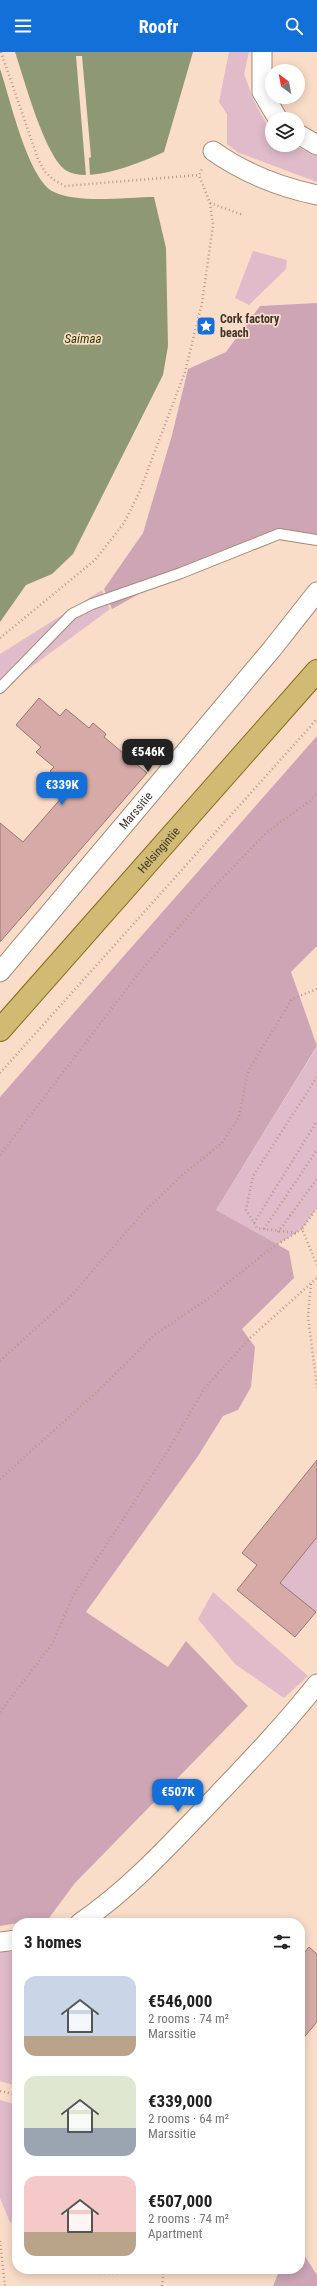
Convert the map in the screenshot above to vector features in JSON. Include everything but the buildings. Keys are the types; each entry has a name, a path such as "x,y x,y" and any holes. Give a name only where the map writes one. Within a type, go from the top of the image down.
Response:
{"main road":[{"name":"Helsingintie","path":"0,1030 317,671"}],"street":[{"path":"262,52 262,92 274,112"},
{"path":"305,138 317,145"},
{"path":"213,151 230,163 260,177 317,194"},
{"name":"Marssitie","path":"0,972 267,656 317,592"},
{"path":"88,1918 109,1904 158,1858 289,1719 317,1684"},
{"path":"0,1942 12,1941"}],"lane":[{"path":"0,688 72,614 92,604 181,573 278,534 317,540"}],"path":[{"path":"1,52 38,159 44,172 54,180 65,186 199,175"},
{"path":"199,175 213,151"},
{"path":"0,638 95,560 124,523 139,493 184,372 202,303 213,225 210,203 199,175"},
{"path":"210,203 243,215"},
{"path":"0,1073 317,719"},
{"path":"0,1155 138,974 209,892 267,832 310,801 317,793"},
{"path":"0,1361 69,1298 142,1214 181,1176 222,1143 239,1117 248,1071 292,1000 317,989"},
{"path":"296,1233 278,1232 257,1228 246,1210 253,1176 317,1077"},
{"path":"254,1223 317,1121"},
{"path":"264,1229 317,1150"},
{"path":"278,1232 317,1179"},
{"path":"0,1480 99,1390 153,1336 209,1298 270,1249 302,1229 317,1208"},
{"path":"302,1229 317,1265"},
{"path":"0,1712 52,1644 74,1594 167,1452 204,1389 250,1338 317,1278"},
{"path":"311,1284 308,1316 317,1388"},
{"path":"0,2091 12,2094"},
{"path":"0,2241 5,2286"},
{"path":"162,2286 163,2274"}],"shaded area":[{"path":"229,52 249,52 244,74 254,101 265,121 265,152 305,152 305,150 317,155 317,182 239,153 227,144 227,114 219,102"},
{"path":"253,251 287,260 286,269 249,305 235,298"},
{"path":"317,303 317,538 278,532 180,571 112,609 104,589 143,533 172,435 188,369 226,352 260,306"},
{"path":"102,590 110,609 19,676 0,694 0,654"},
{"path":"317,736 317,946 291,972 317,1046 216,1210 289,1251 294,1278 242,1329 255,1347 251,1387 238,1410 223,1416 198,1456 86,1612 168,1667 186,1641 248,1706 75,1883 49,1918 12,1918 12,1924 0,1926 0,1097"},
{"path":"317,1047 317,1208 302,1229 277,1245 216,1210"},
{"path":"317,1537 317,1613 280,1583"},
{"path":"213,1592 308,1676 284,1698 235,1664 198,1619"},
{"path":"0,1952 12,1952 12,2085 0,2081"},
{"path":"0,2100 12,2104 12,2222 10,2222 0,2198"},
{"path":"305,2257 317,2275 317,2286 273,2286 278,2274 305,2274"}],"water":[{"path":"15,52 193,52 164,152 130,166 102,173 89,175 67,171 59,163 51,151 43,134"},
{"name":"Saimaa","path":"0,69 28,155 36,172 45,184 54,192 65,196 90,199 154,197 166,248 168,346 163,375 73,554 52,574 26,585 0,622"}],"pier":[{"path":"76,56 82,56 91,157 89,158 90,175 86,176"}],"place":[{"name":"Cork factory beach","path":"206,326"}]}
